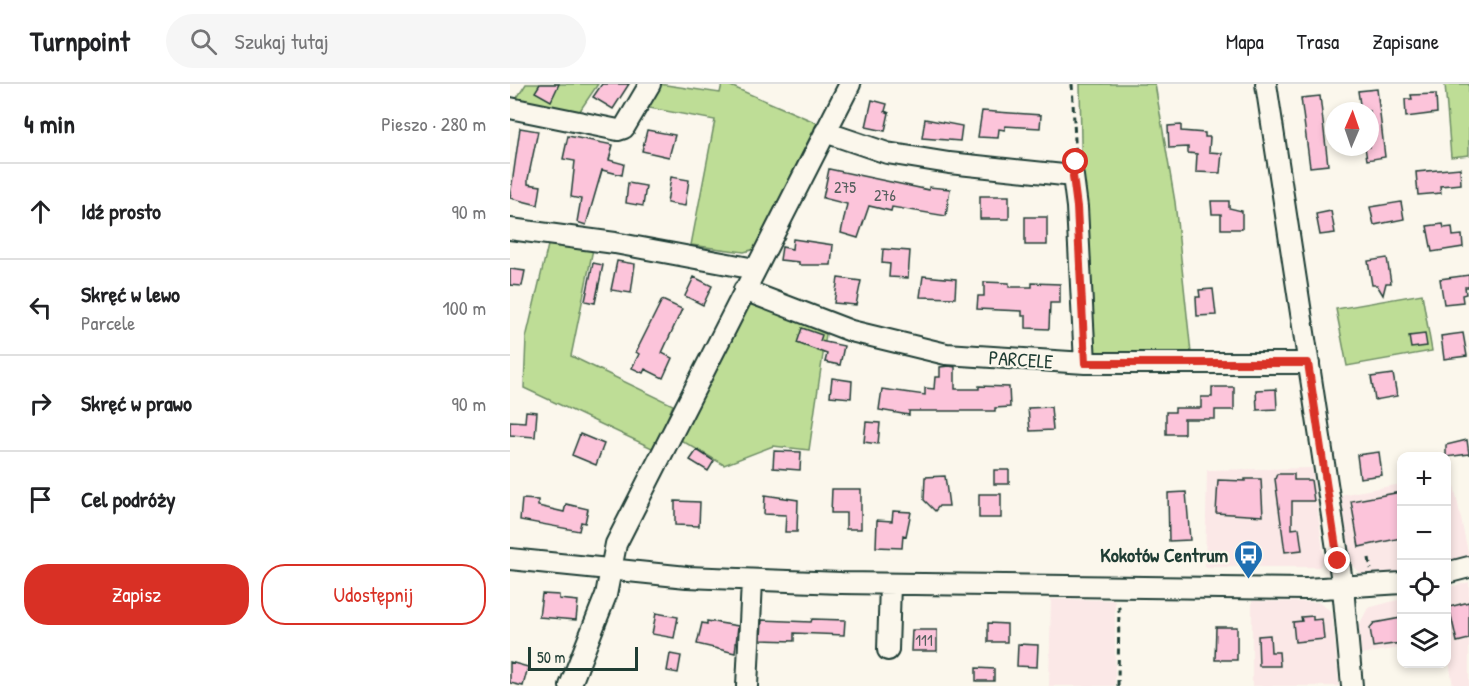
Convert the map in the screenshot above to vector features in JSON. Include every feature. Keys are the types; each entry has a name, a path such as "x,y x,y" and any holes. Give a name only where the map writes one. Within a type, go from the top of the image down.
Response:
{"street":[{"path":"510,108 618,130 624,128 650,84"},
{"path":"570,686 606,595 616,544 849,84"},
{"path":"1266,84 1343,588 1352,686"},
{"path":"825,132 898,155 949,163 1073,176 1077,207 1085,363"},
{"path":"510,229 615,243 755,269"},
{"name":"PARCELE","path":"744,290 851,331 946,354 1085,363 1308,363"},
{"path":"510,559 612,571 752,581 1343,588 1397,583"},
{"path":"1451,572 1469,567"},
{"path":"747,686 752,581"},
{"path":"888,650 890,584"}],"path":[{"path":"1072,84 1076,140 1073,176"},
{"path":"1118,686 1120,587"}],"shaded area":[{"path":"1312,468 1324,559 1319,567 1205,567 1207,470"},
{"path":"1451,476 1469,557 1451,562 1451,506"},
{"path":"1397,485 1397,572 1376,575 1361,574 1353,566 1340,495"},
{"path":"1469,582 1469,686 1453,686 1450,668 1451,587"},
{"path":"1051,599 1115,600 1115,686 1049,686"},
{"path":"1397,600 1397,649 1361,654 1359,625 1368,608"},
{"path":"1252,601 1318,602 1332,612 1339,686 1252,686"}],"green space":[{"path":"526,84 598,84 577,115 513,104"},
{"path":"659,84 720,93 722,84 726,84 817,123 755,249 744,252 691,245 715,120 644,107"},
{"path":"1080,84 1155,84 1175,202 1191,353 1102,354 1094,351 1082,197"},
{"path":"1445,84 1469,84 1469,155 1451,157"},
{"path":"549,241 593,249 571,356 673,405 654,449 524,388 526,338"},
{"path":"1422,294 1432,351 1347,366 1336,309"},
{"path":"757,303 826,334 809,450 773,446 724,465 677,438 747,304"}],"building":[{"path":"540,84 559,84 551,101 535,92"},
{"path":"602,84 629,84 613,109 593,97"},
{"path":"1377,89 1379,102 1360,102 1358,91"},
{"path":"1436,94 1437,113 1406,117 1405,99 1412,99 1411,95"},
{"path":"1320,96 1325,156 1327,156 1328,165 1310,167 1301,98"},
{"path":"872,100 887,104 885,111 889,113 885,131 866,127"},
{"path":"1379,106 1385,157 1367,160 1366,156 1379,156"},
{"path":"982,111 1041,115 1040,128 1005,126 1005,130 999,129 998,138 978,137"},
{"path":"925,119 962,126 960,141 922,138"},
{"path":"1181,125 1181,131 1205,133 1205,137 1210,137 1209,152 1222,153 1220,173 1196,172 1197,154 1188,153 1188,147 1169,148 1168,126"},
{"path":"520,128 538,131 528,184 541,186 538,205 510,198"},
{"path":"647,130 675,135 669,157 642,151"},
{"path":"568,136 613,145 609,160 624,164 622,175 602,170 586,225 577,222 581,199 571,197 575,161 563,159"},
{"path":"1460,168 1461,184 1440,186 1441,193 1418,195 1416,172"},
{"path":"829,169 929,190 929,187 950,189 946,216 892,207 891,211 869,206 858,238 841,233 847,204 823,198"},
{"path":"671,177 689,180 685,206 667,203"},
{"path":"628,183 646,186 643,206 626,203"},
{"path":"980,196 1009,196 1009,219 980,219"},
{"path":"1211,201 1229,201 1229,208 1242,211 1242,229 1221,229 1221,214 1212,214"},
{"path":"1401,202 1404,219 1374,225 1370,207"},
{"path":"1331,211 1335,233 1320,235 1316,214"},
{"path":"1025,217 1047,217 1047,245 1025,245"},
{"path":"1443,224 1444,228 1452,227 1453,236 1462,235 1463,247 1432,252 1427,226"},
{"path":"793,239 833,245 831,265 799,265 799,262 780,260 782,247 792,249"},
{"path":"883,249 910,251 908,278 889,277 890,264 882,263"},
{"path":"1387,258 1391,283 1386,283 1383,295 1377,285 1372,285 1368,261"},
{"path":"617,261 635,264 631,293 611,290"},
{"path":"593,263 603,265 595,303 585,301"},
{"path":"510,269 525,271 522,286 510,285"},
{"path":"1469,275 1469,287 1465,287 1466,294 1462,295 1463,302 1444,304 1440,279"},
{"path":"923,276 956,279 955,298 920,297"},
{"path":"694,277 712,286 703,305 685,296"},
{"path":"838,278 861,281 856,305 834,303"},
{"path":"984,282 1009,283 1009,287 1032,287 1032,283 1060,284 1060,303 1050,303 1049,329 1026,328 1026,316 1022,316 1022,311 977,309 978,296 984,296"},
{"path":"1213,289 1216,315 1197,316 1196,297 1200,297 1199,290"},
{"path":"662,300 682,309 662,353 672,358 663,378 645,369 643,373 632,368 639,354 636,352"},
{"path":"802,328 822,335 820,341 844,346 840,365 825,362 827,354 797,343"},
{"path":"1463,333 1467,356 1444,359 1441,336"},
{"path":"1425,334 1427,346 1411,348 1409,336"},
{"path":"940,367 955,367 955,389 979,389 979,386 1009,387 1010,407 995,408 995,411 909,411 909,415 879,410 882,389 925,395 925,388 934,389 935,377 940,377"},
{"path":"1393,374 1397,396 1375,400 1371,377"},
{"path":"832,378 852,381 851,398 830,396"},
{"path":"1212,387 1234,387 1234,410 1215,410 1215,419 1184,419 1184,434 1166,434 1166,412 1175,412 1175,408 1201,408 1201,397 1212,397"},
{"path":"1276,389 1277,409 1257,410 1256,390"},
{"path":"1051,407 1053,430 1030,431 1028,408"},
{"path":"526,411 537,412 535,437 510,435 510,421 525,422"},
{"path":"866,422 880,423 878,444 864,442"},
{"path":"580,434 604,444 596,465 572,455"},
{"path":"1467,440 1469,454 1451,456 1451,452 1446,452 1446,445"},
{"path":"697,450 714,461 708,471 690,460"},
{"path":"774,451 801,452 800,470 773,468"},
{"path":"1379,452 1382,475 1360,478 1357,455"},
{"path":"994,470 1009,470 1009,484 994,484"},
{"path":"1277,474 1294,474 1294,480 1311,480 1314,501 1292,501 1292,529 1299,528 1302,550 1285,552 1275,479"},
{"path":"945,476 949,506 939,506 935,511 924,500 925,477"},
{"path":"1245,479 1261,479 1263,516 1216,513 1218,480 1245,481"},
{"path":"832,489 861,489 861,529 846,529 846,513 831,513"},
{"path":"1186,492 1190,540 1169,541 1168,493"},
{"path":"1397,493 1397,539 1359,547 1351,501"},
{"path":"979,494 1001,494 1001,518 979,518"},
{"path":"765,495 798,500 797,532 785,532 786,515 764,514"},
{"path":"522,499 538,500 538,506 564,512 566,504 588,509 585,523 581,522 579,531 520,520"},
{"path":"675,501 700,502 699,526 675,525"},
{"path":"893,511 911,512 906,536 903,535 902,548 876,547 877,520 892,521"},
{"path":"542,594 559,595 559,599 578,601 576,620 539,617"},
{"path":"1469,602 1469,639 1457,642 1451,606"},
{"path":"656,613 678,617 674,638 652,634"},
{"path":"1313,616 1313,620 1322,619 1324,639 1295,642 1293,622 1302,621 1301,617"},
{"path":"812,619 845,620 844,635 794,633 794,641 761,640 762,620 811,622"},
{"path":"1397,619 1397,644 1373,647 1370,628 1374,623"},
{"path":"707,621 738,626 735,653 697,644 702,623 707,624"},
{"path":"988,623 1007,624 1007,642 988,642"},
{"path":"1216,627 1237,627 1237,660 1215,660"},
{"path":"912,630 937,630 937,651 911,651"},
{"path":"1270,635 1271,652 1279,652 1280,666 1259,666 1258,636"},
{"path":"1018,644 1038,645 1037,667 1017,666"},
{"path":"670,654 681,656 678,673 667,671"},
{"path":"510,662 528,667 523,686 510,683"},
{"path":"976,668 994,669 994,681 976,681"}],"place":[{"name":"Kokotów Centrum","path":"1249,580"}],"route":[{"path":"1076,162 1073,176 1077,207 1085,363 1308,363 1338,561"}]}
